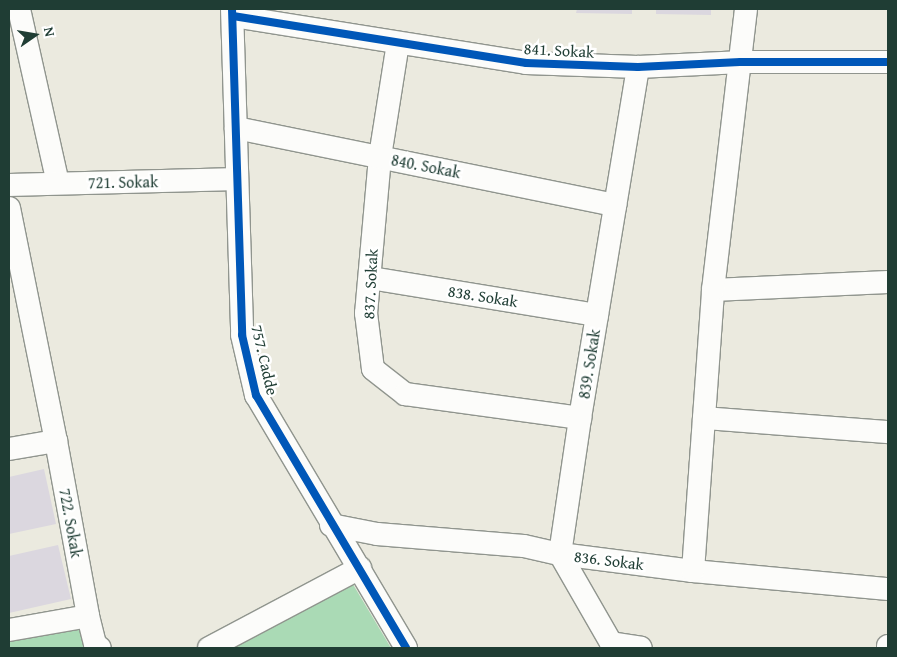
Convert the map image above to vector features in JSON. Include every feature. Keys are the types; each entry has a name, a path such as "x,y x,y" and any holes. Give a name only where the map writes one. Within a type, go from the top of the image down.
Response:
{"street":[{"path":"19,9 58,183"},
{"path":"693,571 713,290 746,9"},
{"name":"841. Sokak","path":"233,13 526,64 638,67 741,62 888,62"},
{"name":"757. Cadde","path":"233,13 242,335 256,395 331,525 360,568 406,648"},
{"name":"837. Sokak","path":"398,43 380,157 366,313 373,369 405,394 580,418"},
{"name":"839. Sokak","path":"560,554 580,418 638,67"},
{"name":"840. Sokak","path":"236,128 615,204"},
{"name":"721. Sokak","path":"9,185 238,179"},
{"name":"722. Sokak","path":"9,208 56,441 88,616 95,644 100,648"},
{"name":"838. Sokak","path":"370,278 597,314"},
{"path":"713,290 888,282"},
{"path":"704,418 888,432"},
{"path":"9,449 56,441"},
{"name":"836. Sokak","path":"331,525 378,534 524,546 560,554 693,571 888,589"},
{"path":"560,554 612,646 641,648"},
{"path":"209,648 360,568"},
{"path":"9,630 88,616"}],"green space":[{"path":"351,581 391,648 217,648"},
{"path":"79,626 101,648 9,648 9,638"}],"building":[{"path":"577,9 632,9 632,14 576,13"},
{"path":"656,9 711,9 711,15 656,14"},
{"path":"44,469 56,524 9,534 9,477"},
{"path":"58,545 71,599 9,613 9,556"}],"cycle path":[{"path":"232,9 242,335 256,395 406,648"},
{"path":"233,16 526,63 638,67 741,62 888,62"}]}
